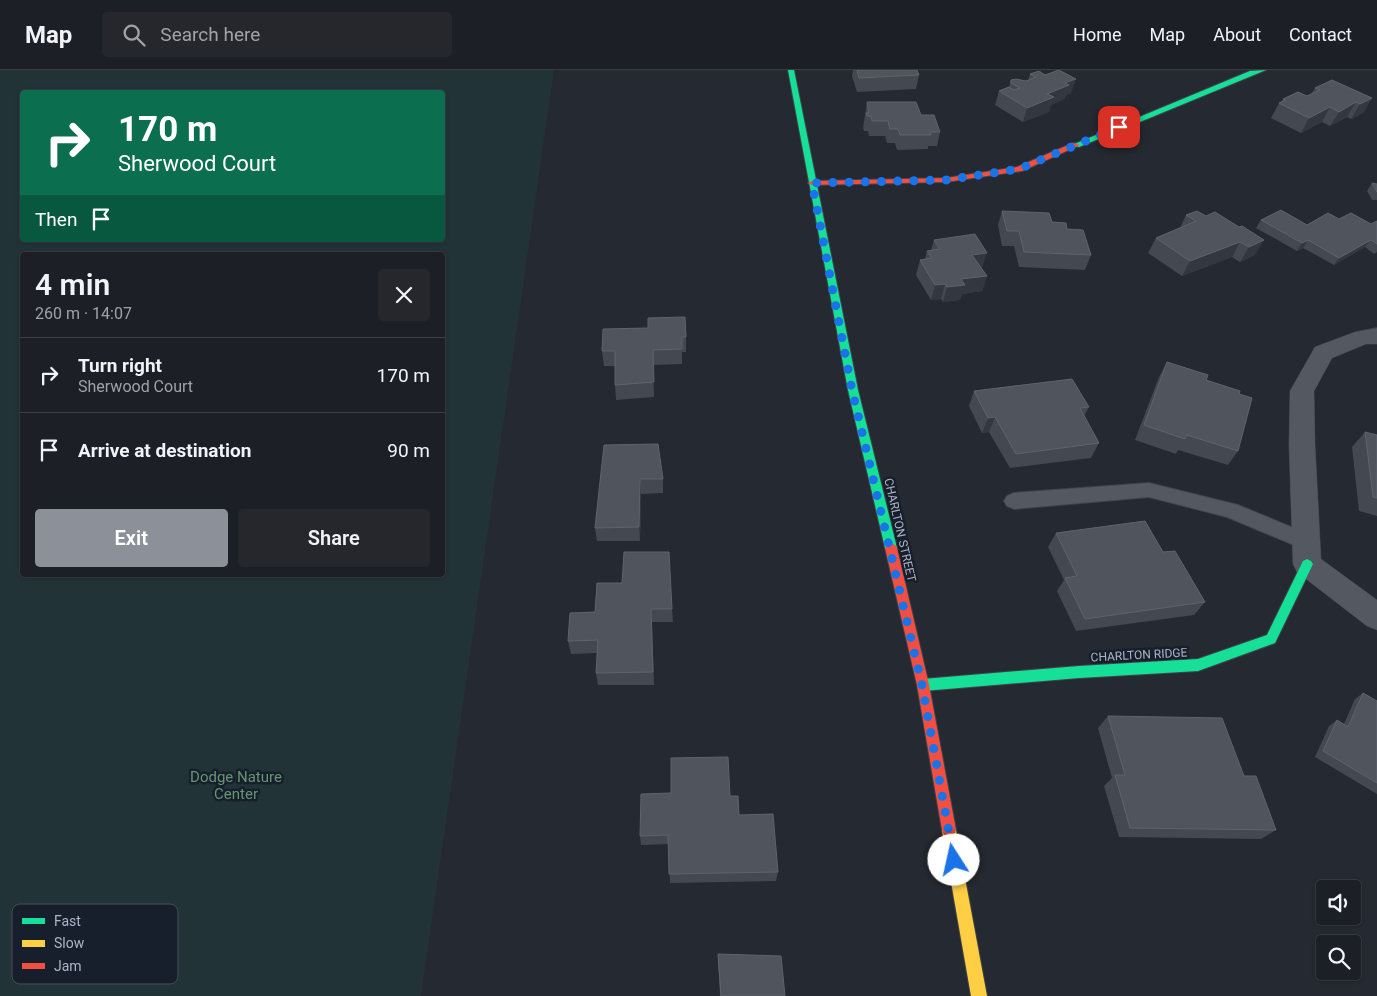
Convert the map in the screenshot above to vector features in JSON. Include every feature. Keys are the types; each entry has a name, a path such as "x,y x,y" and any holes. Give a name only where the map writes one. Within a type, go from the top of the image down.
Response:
{"street":[{"name":"CHARLTON STREET","path":"791,70 852,390 922,685 979,996"},
{"path":"812,183 946,180 1019,169 1252,72 1263,70"},
{"path":"1377,336 1363,337 1323,354 1302,390 1306,553 1377,617"},
{"name":"CHARLTON RIDGE","path":"922,685 1079,672 1198,665 1270,638 1306,553"}],"lane":[{"path":"1014,501 1149,490 1231,510 1306,553"}],"green space":[{"name":"Dodge Nature Center","path":"0,70 554,70 421,996 0,996"}],"building":[{"path":"857,70 917,70 919,75 859,78"},
{"path":"1059,70 1076,79 1065,83 1069,85 1047,94 1054,97 1027,108 999,91 1009,87 1014,90 1020,88 1011,83 1011,80 1026,81 1036,77 1030,74 1039,71 1045,75"},
{"path":"1332,80 1372,98 1360,104 1356,102 1339,112 1330,107 1309,118 1279,103 1298,92 1307,96 1320,90 1315,88"},
{"path":"867,102 916,102 921,115 934,115 940,132 930,132 931,135 900,135 898,129 890,129 888,121 872,121 871,116 867,116 866,113 869,113"},
{"path":"1372,183 1377,184 1377,192"},
{"path":"1281,210 1307,225 1328,213 1339,219 1351,213 1371,224 1377,221 1377,244 1371,240 1339,258 1308,240 1302,243 1261,220"},
{"path":"1002,211 1049,213 1052,222 1066,223 1067,229 1083,230 1091,255 1024,252 1019,231 1007,231"},
{"path":"1197,211 1206,216 1215,212 1264,240 1249,247 1240,242 1190,261 1156,238 1196,221 1186,215"},
{"path":"975,234 987,253 972,255 987,276 961,279 965,285 947,287 945,284 935,285 920,260 932,258 927,251 940,249 934,240"},
{"path":"685,317 686,337 682,337 682,349 653,350 654,382 615,385 615,351 602,351 603,329 648,328 648,318"},
{"path":"1167,362 1208,375 1206,380 1240,391 1239,394 1252,398 1238,451 1187,435 1185,439 1144,425"},
{"path":"1072,379 1089,407 1080,408 1099,443 1016,454 995,417 988,418 974,391"},
{"path":"1365,432 1377,435 1377,498 1373,497"},
{"path":"658,444 663,479 640,479 639,527 595,528 604,445"},
{"path":"1145,521 1163,552 1175,551 1205,602 1085,619 1065,578 1077,576 1056,533"},
{"path":"624,552 669,552 672,609 651,609 653,672 596,673 598,640 568,641 570,613 595,612 597,583 622,583"},
{"path":"1363,693 1377,701 1377,783 1323,751 1337,720 1348,727"},
{"path":"1108,716 1222,718 1244,776 1256,776 1276,830 1130,828 1115,775 1125,775"},
{"path":"728,757 730,796 738,796 739,815 773,814 778,872 669,874 668,835 640,836 641,794 671,793 671,758"},
{"path":"718,954 781,956 785,996 721,996"}],"traffic: fast":[{"path":"791,70 853,390 891,548"},
{"path":"1076,145 1252,72 1263,70"},
{"path":"923,685 1079,672 1198,665 1271,639 1307,564"}],"traffic: slow":[{"path":"949,830 979,996"}],"traffic: jam":[{"path":"812,183 946,180 1019,169 1076,145"},
{"path":"891,548 923,685 949,830"}],"route":[{"path":"954,860 922,685 852,390 812,183 946,180 1019,169 1119,127"}]}
